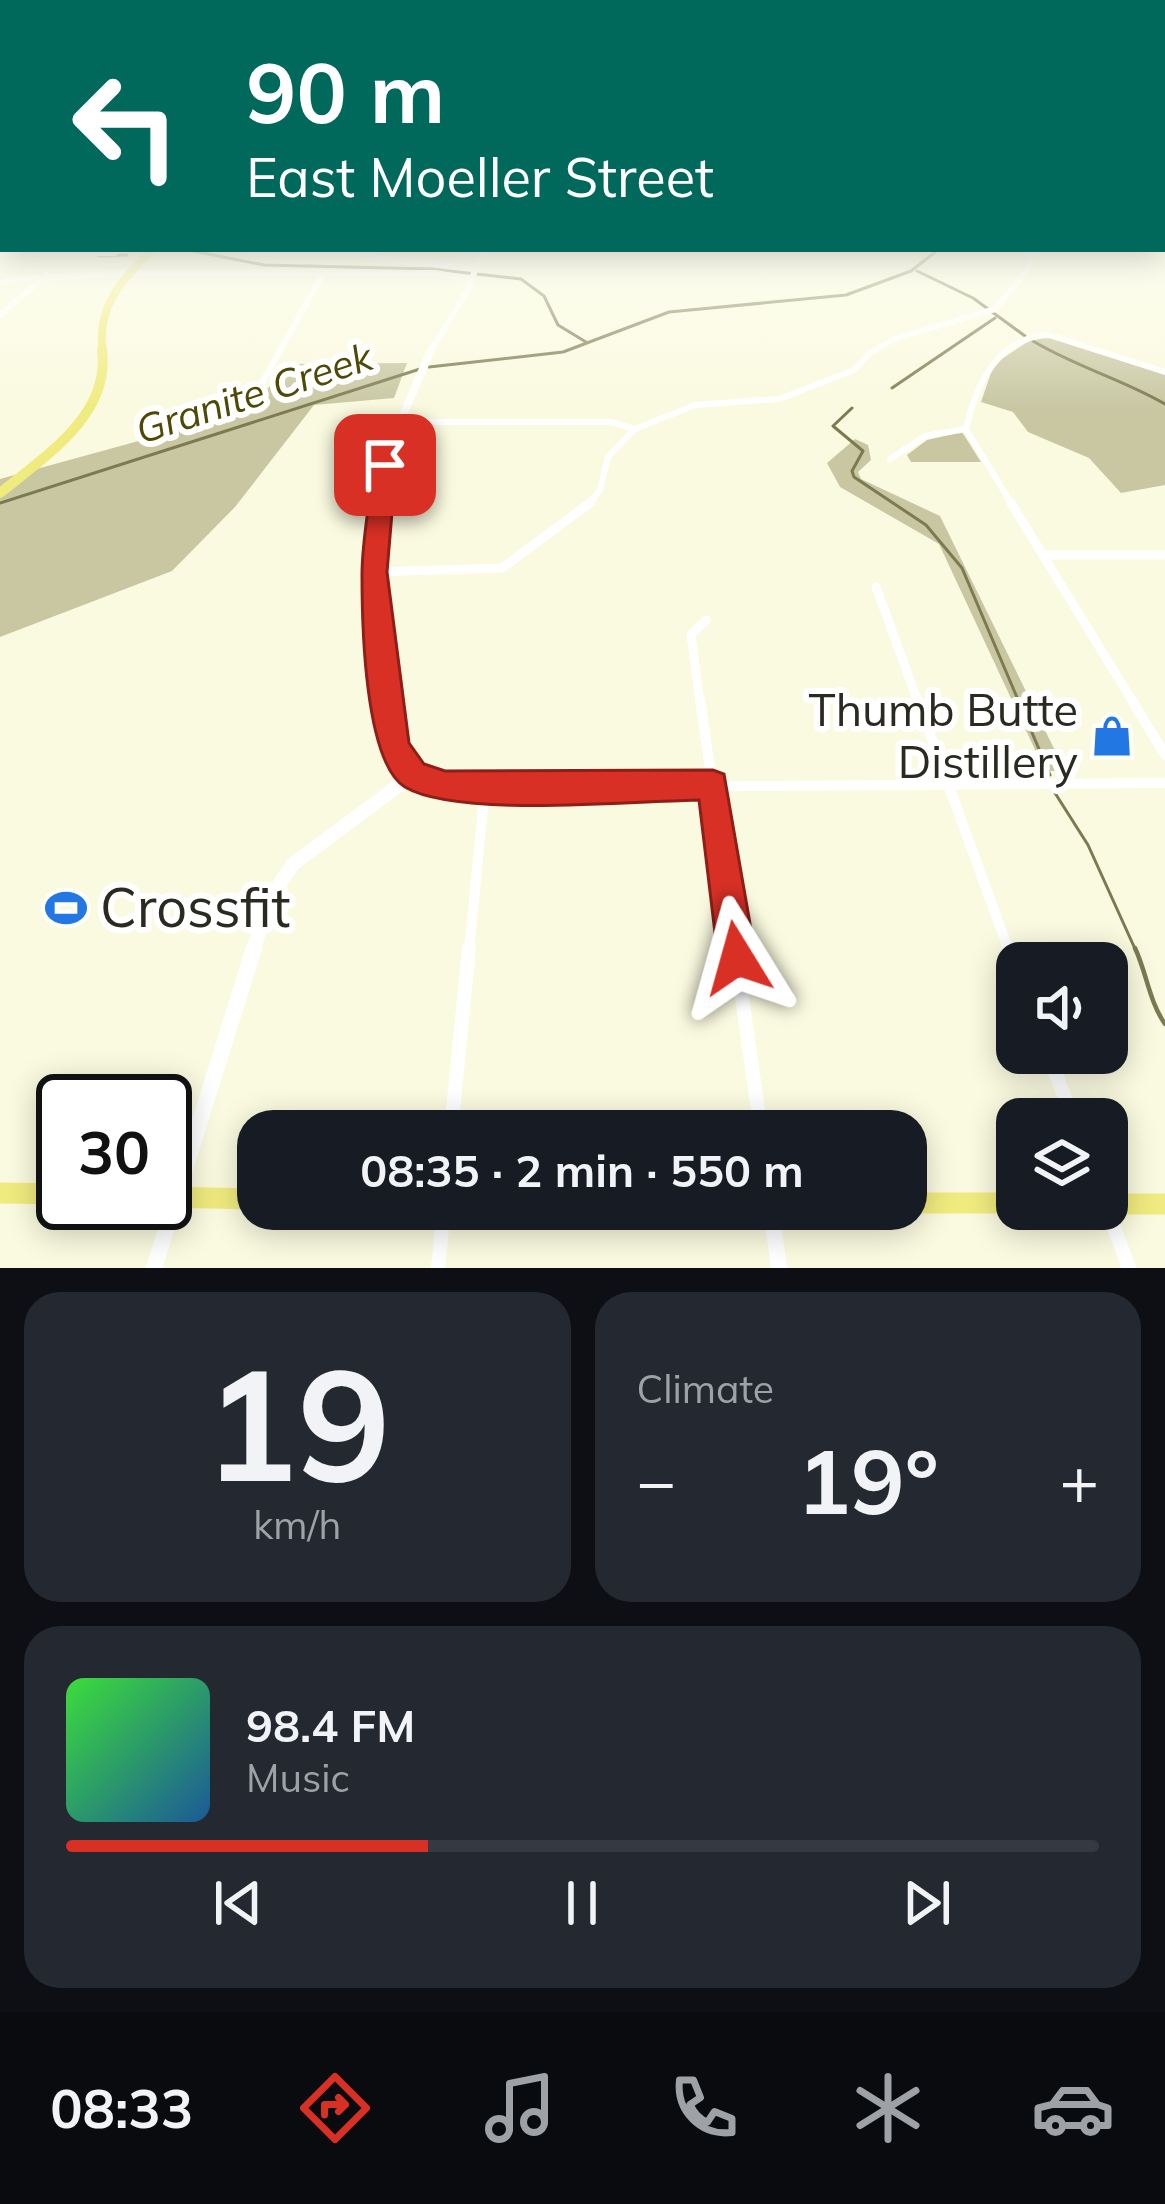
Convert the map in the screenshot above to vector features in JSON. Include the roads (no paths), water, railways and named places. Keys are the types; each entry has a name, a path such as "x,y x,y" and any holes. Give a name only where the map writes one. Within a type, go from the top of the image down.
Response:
{"main road":[{"path":"0,493 73,429 100,389 104,370 99,317 113,291"},
{"path":"0,1193 36,1194"},
{"path":"192,1198 237,1199"},
{"path":"927,1203 996,1203"},
{"path":"1128,1205 1165,1204"}],"street":[{"path":"0,315 27,291"},
{"path":"237,406 262,382 313,291"},
{"path":"464,291 416,376 398,422 378,505 374,572 394,748 413,775 445,786 484,788 1165,783"},
{"path":"374,572 482,572 519,560 539,538 588,506 600,490 608,457 635,429 695,405 778,399 854,370 871,352 894,339 995,309 1010,291"},
{"path":"1165,372 1040,334 1013,347 980,381 966,429 1165,755"},
{"path":"398,422 611,422 635,429"},
{"path":"890,459 925,436 966,429"},
{"path":"1044,555 1165,555"},
{"path":"876,587 1006,942"},
{"path":"706,620 691,635 757,1110"},
{"path":"192,1131 270,898 293,864 413,775"},
{"path":"453,1110 484,788"},
{"path":"154,1268 163,1230"},
{"path":"438,1268 442,1230"},
{"path":"774,1230 779,1268"},
{"path":"1116,1230 1129,1268"}],"waterway":[{"path":"537,291 558,325 586,342"},
{"name":"Granite Creek","path":"429,367 563,352 669,312 856,291"},
{"path":"959,291 1025,336"},
{"path":"892,388 995,318"},
{"path":"1033,341 1165,404"},
{"name":"Granite Creek","path":"0,503 420,369"},
{"path":"852,408 833,426 863,451 852,471 854,477 926,525 962,568 1050,775"},
{"path":"1055,793 1088,845 1136,951"},
{"path":"1135,948 1165,1024"}],"place":[{"name":"Thumb Butte Distillery","path":"1112,736"},
{"name":"Crossfit","path":"66,908"}]}
